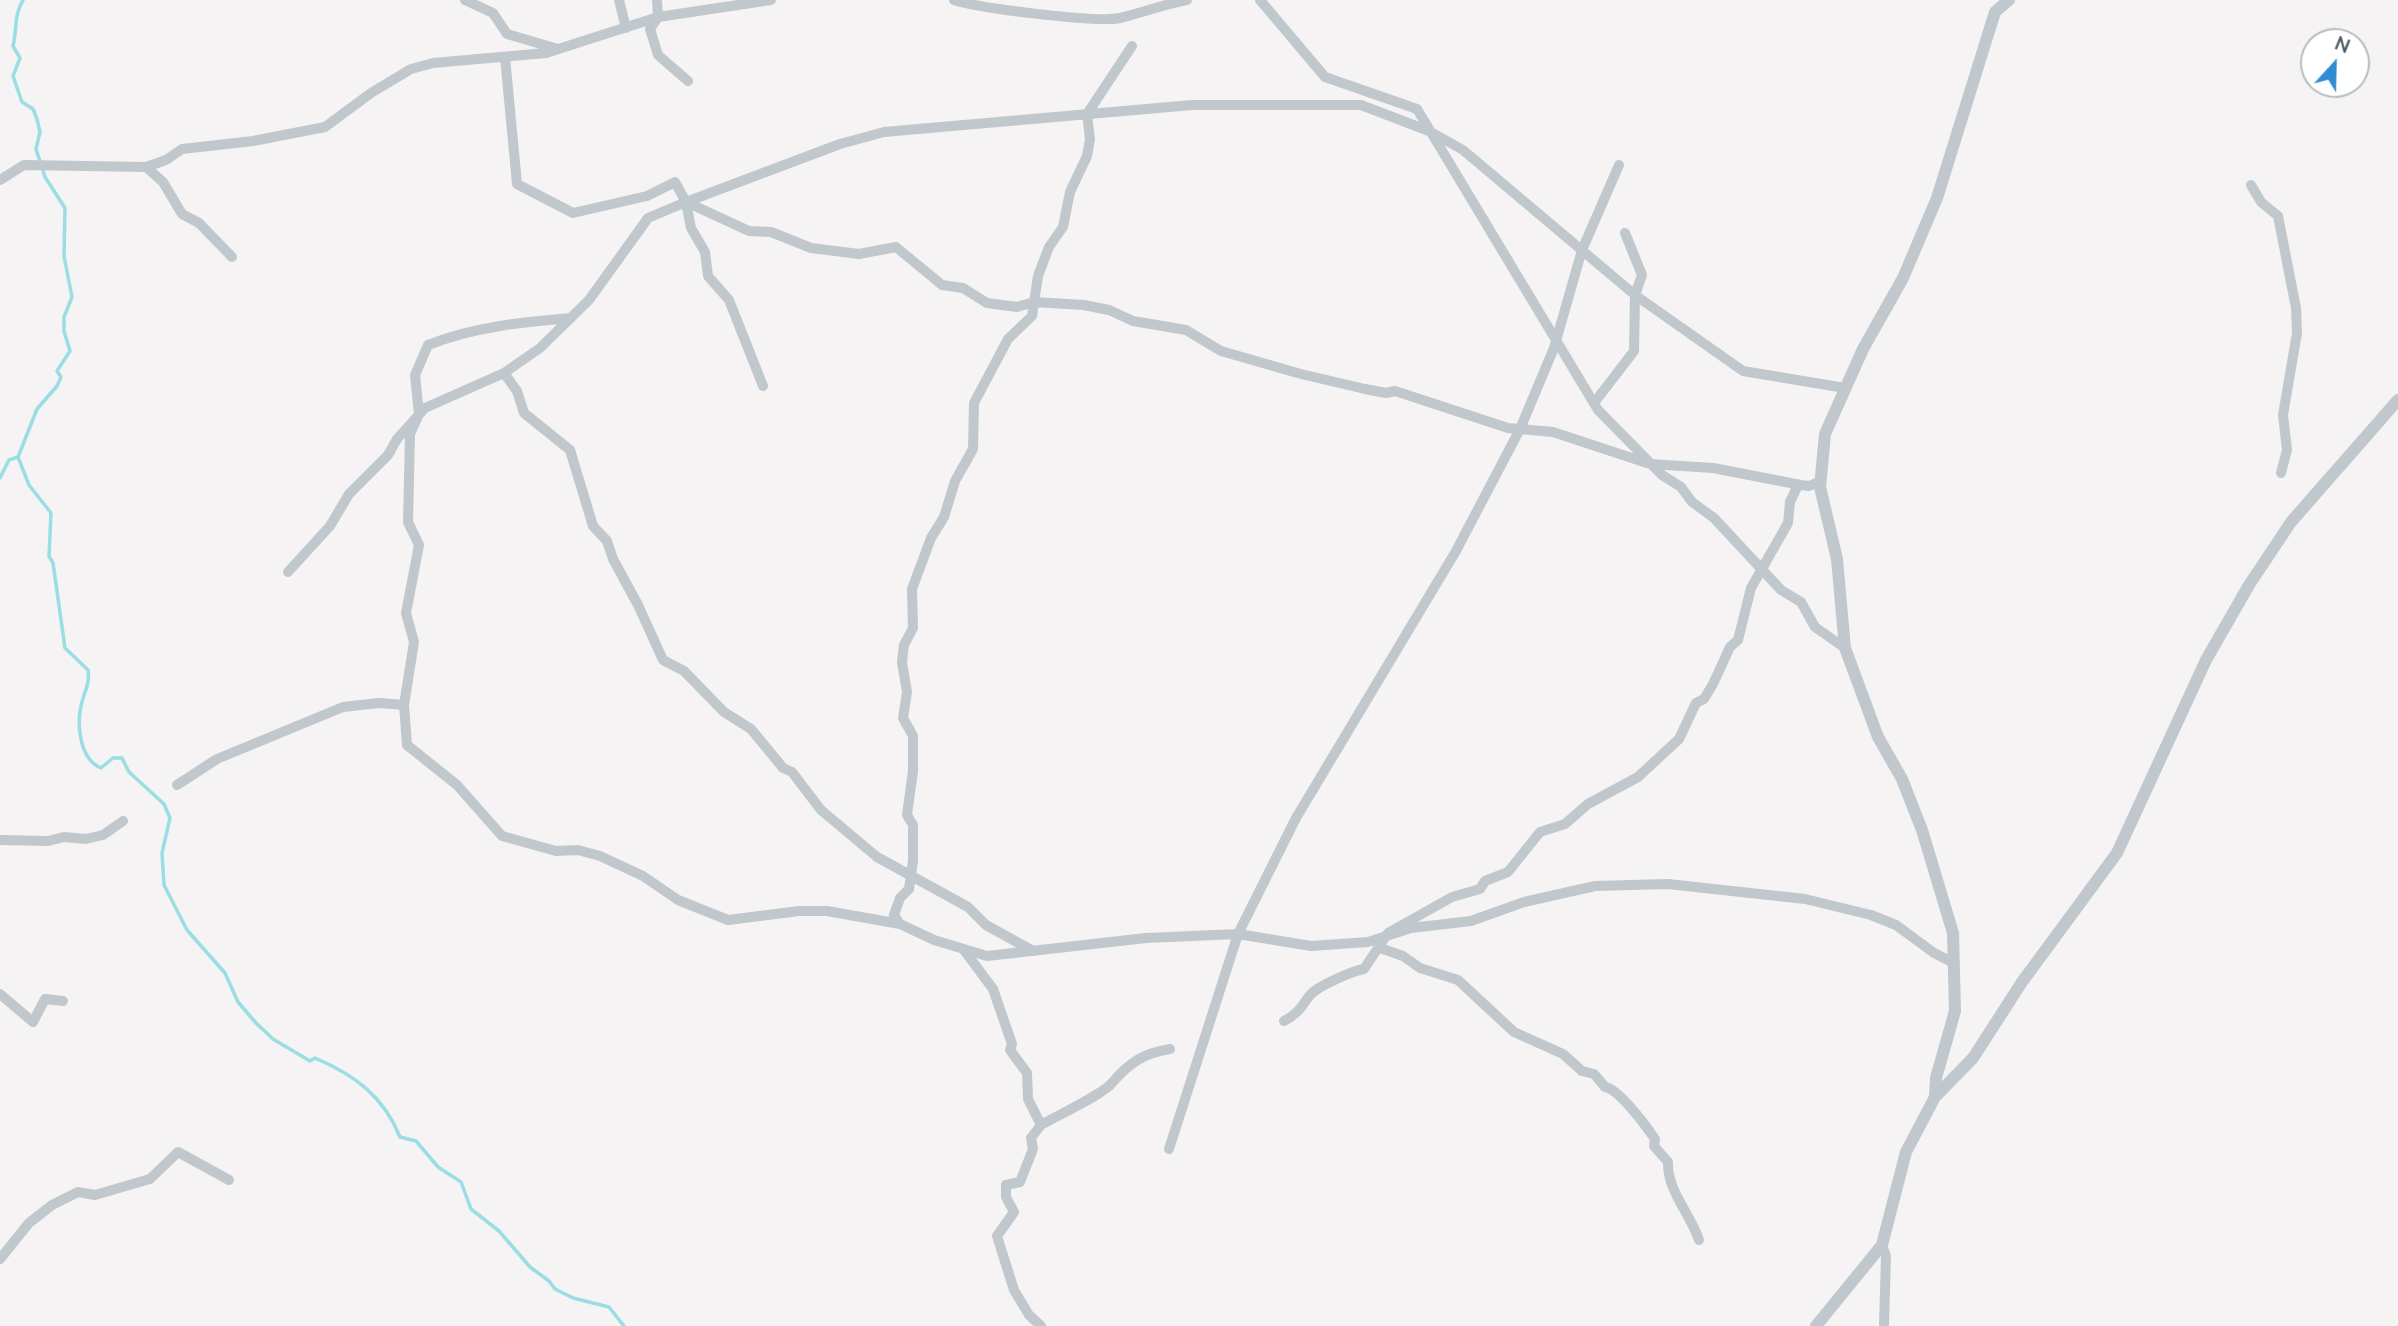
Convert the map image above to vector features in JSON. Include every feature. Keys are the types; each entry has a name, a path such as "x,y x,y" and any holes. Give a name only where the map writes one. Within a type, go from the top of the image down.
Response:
{"street":[{"path":"465,0 494,13 507,34 558,49"},
{"path":"620,0 626,28"},
{"path":"657,0 658,17 650,29 658,55 688,81"},
{"path":"0,180 24,165 146,167 166,160 182,149 253,141 325,127 371,93 411,69 433,63 558,49 658,17 771,0"},
{"path":"954,0 1049,13 1118,18 1187,0"},
{"path":"1260,0 1325,77 1417,110 1594,403 1650,464 1714,518 1781,590 1801,602 1815,627 1844,648"},
{"path":"1936,1097 1936,1078 1955,1011 1953,933 1932,872 1922,830 1902,779 1878,737 1844,648 1837,559 1821,481 1825,434 1863,349 1903,278 1932,209 1995,12 2009,0"},
{"path":"900,924 894,915 900,898 909,889 913,825 907,816 913,771 913,736 902,718 907,692 902,662 904,645 913,628 912,589 931,538 944,517 956,481 974,449 974,403 1008,339 1032,316 1038,276 1049,247 1063,227 1070,192 1087,156 1090,139 1087,114 1132,46"},
{"path":"505,57 517,184 573,212 647,196 676,182 686,202 691,228 705,252 708,276 729,300 762,386"},
{"path":"288,572 330,526 348,494 388,455 419,414 433,404 504,373 540,348 589,300 648,218 841,144 884,132 1205,105 1361,105 1429,131 1463,150 1635,295 1744,371 1845,388"},
{"path":"1169,1149 1238,934 1296,818 1456,551 1520,429 1557,339 1582,250 1619,165"},
{"path":"146,167 163,182 183,214 199,223 232,257"},
{"path":"2251,185 2261,202 2278,216 2296,308 2297,333 2283,415 2287,450 2281,473"},
{"path":"686,202 749,231 771,232 811,248 859,254 896,247 942,285 963,288 986,303 1017,307 1034,302 1084,305 1109,310 1133,321 1186,330 1221,351 1343,385 1386,393 1395,391 1520,429 1553,432 1650,464 1713,468 1798,485 1809,486 1821,481"},
{"path":"1594,403 1634,351 1635,295 1642,275 1625,233"},
{"path":"570,318 526,321 455,334 428,345 415,375 419,414 410,434 408,522 419,545 406,613 414,642 404,705 407,744 457,785 502,836 543,848 578,850 600,856 643,876 678,900 728,920 799,911 827,911 900,924 964,950 987,956 1146,938 1238,934 1303,946 1382,943 1420,968 1458,980 1514,1032 1563,1054 1582,1071 1594,1073 1605,1087 1611,1088 1638,1114 1655,1139 1654,1146 1668,1162 1668,1175 1679,1202 1693,1222 1699,1240"},
{"path":"504,373 517,391 524,413 570,450 593,526 607,541 613,559 663,660 684,671 724,712 751,729 836,823 856,836 888,865 910,874 968,907 986,925 1034,951"},
{"path":"1816,1326 1882,1245 1906,1152 1936,1097 1973,1058 2022,982 2117,853 2206,660 2284,532 2398,400"},
{"path":"1284,1021 1299,1014 1317,989 1353,971 1364,969 1382,943 1452,897 1480,889 1485,881 1508,872 1540,832 1565,824 1588,804 1638,776 1679,739 1696,704 1709,693 1730,647 1738,640 1751,588 1788,523 1790,502 1798,485"},
{"path":"177,785 216,759 343,707 379,703 404,705"},
{"path":"0,840 48,841 64,837 86,839 103,835 123,821"},
{"path":"1382,943 1411,928 1471,920 1524,902 1595,886 1668,884 1805,899 1871,915 1896,925 1934,953 1955,962"},
{"path":"964,950 993,989 1013,1044 1010,1050 1027,1073 1028,1099 1041,1125"},
{"path":"0,994 33,1022 45,999 63,1001"},
{"path":"1041,1326 1029,1315 1014,1290 1002,1259 998,1236 1014,1212 1006,1196 1006,1185 1020,1182 1033,1149 1031,1139 1041,1125 1071,1110 1112,1083 1128,1064 1150,1053 1170,1049"},
{"path":"0,1259 29,1223 52,1205 78,1192 95,1195 142,1182 178,1152 229,1180"},
{"path":"1882,1245 1886,1256 1884,1326"}],"waterway":[{"path":"0,478 9,460 18,457 37,409 57,386 61,377 57,371 70,351 64,331 64,317 72,297 64,256 65,208 45,177 36,149 40,132 37,119 33,109 22,102 13,76 20,58 13,46 17,17 23,0"},
{"path":"18,457 29,485 51,513 49,556 53,563 65,648 88,670 88,683 79,719 84,748 88,757 101,768 113,758 122,758 129,772 164,804 170,818 162,853 164,885 187,930 225,973 238,1002 273,1039 310,1061 315,1058 355,1080 386,1110 400,1137 416,1141 438,1167 461,1182 471,1209 499,1231 530,1267 555,1289 573,1298 609,1307 624,1326"}]}
